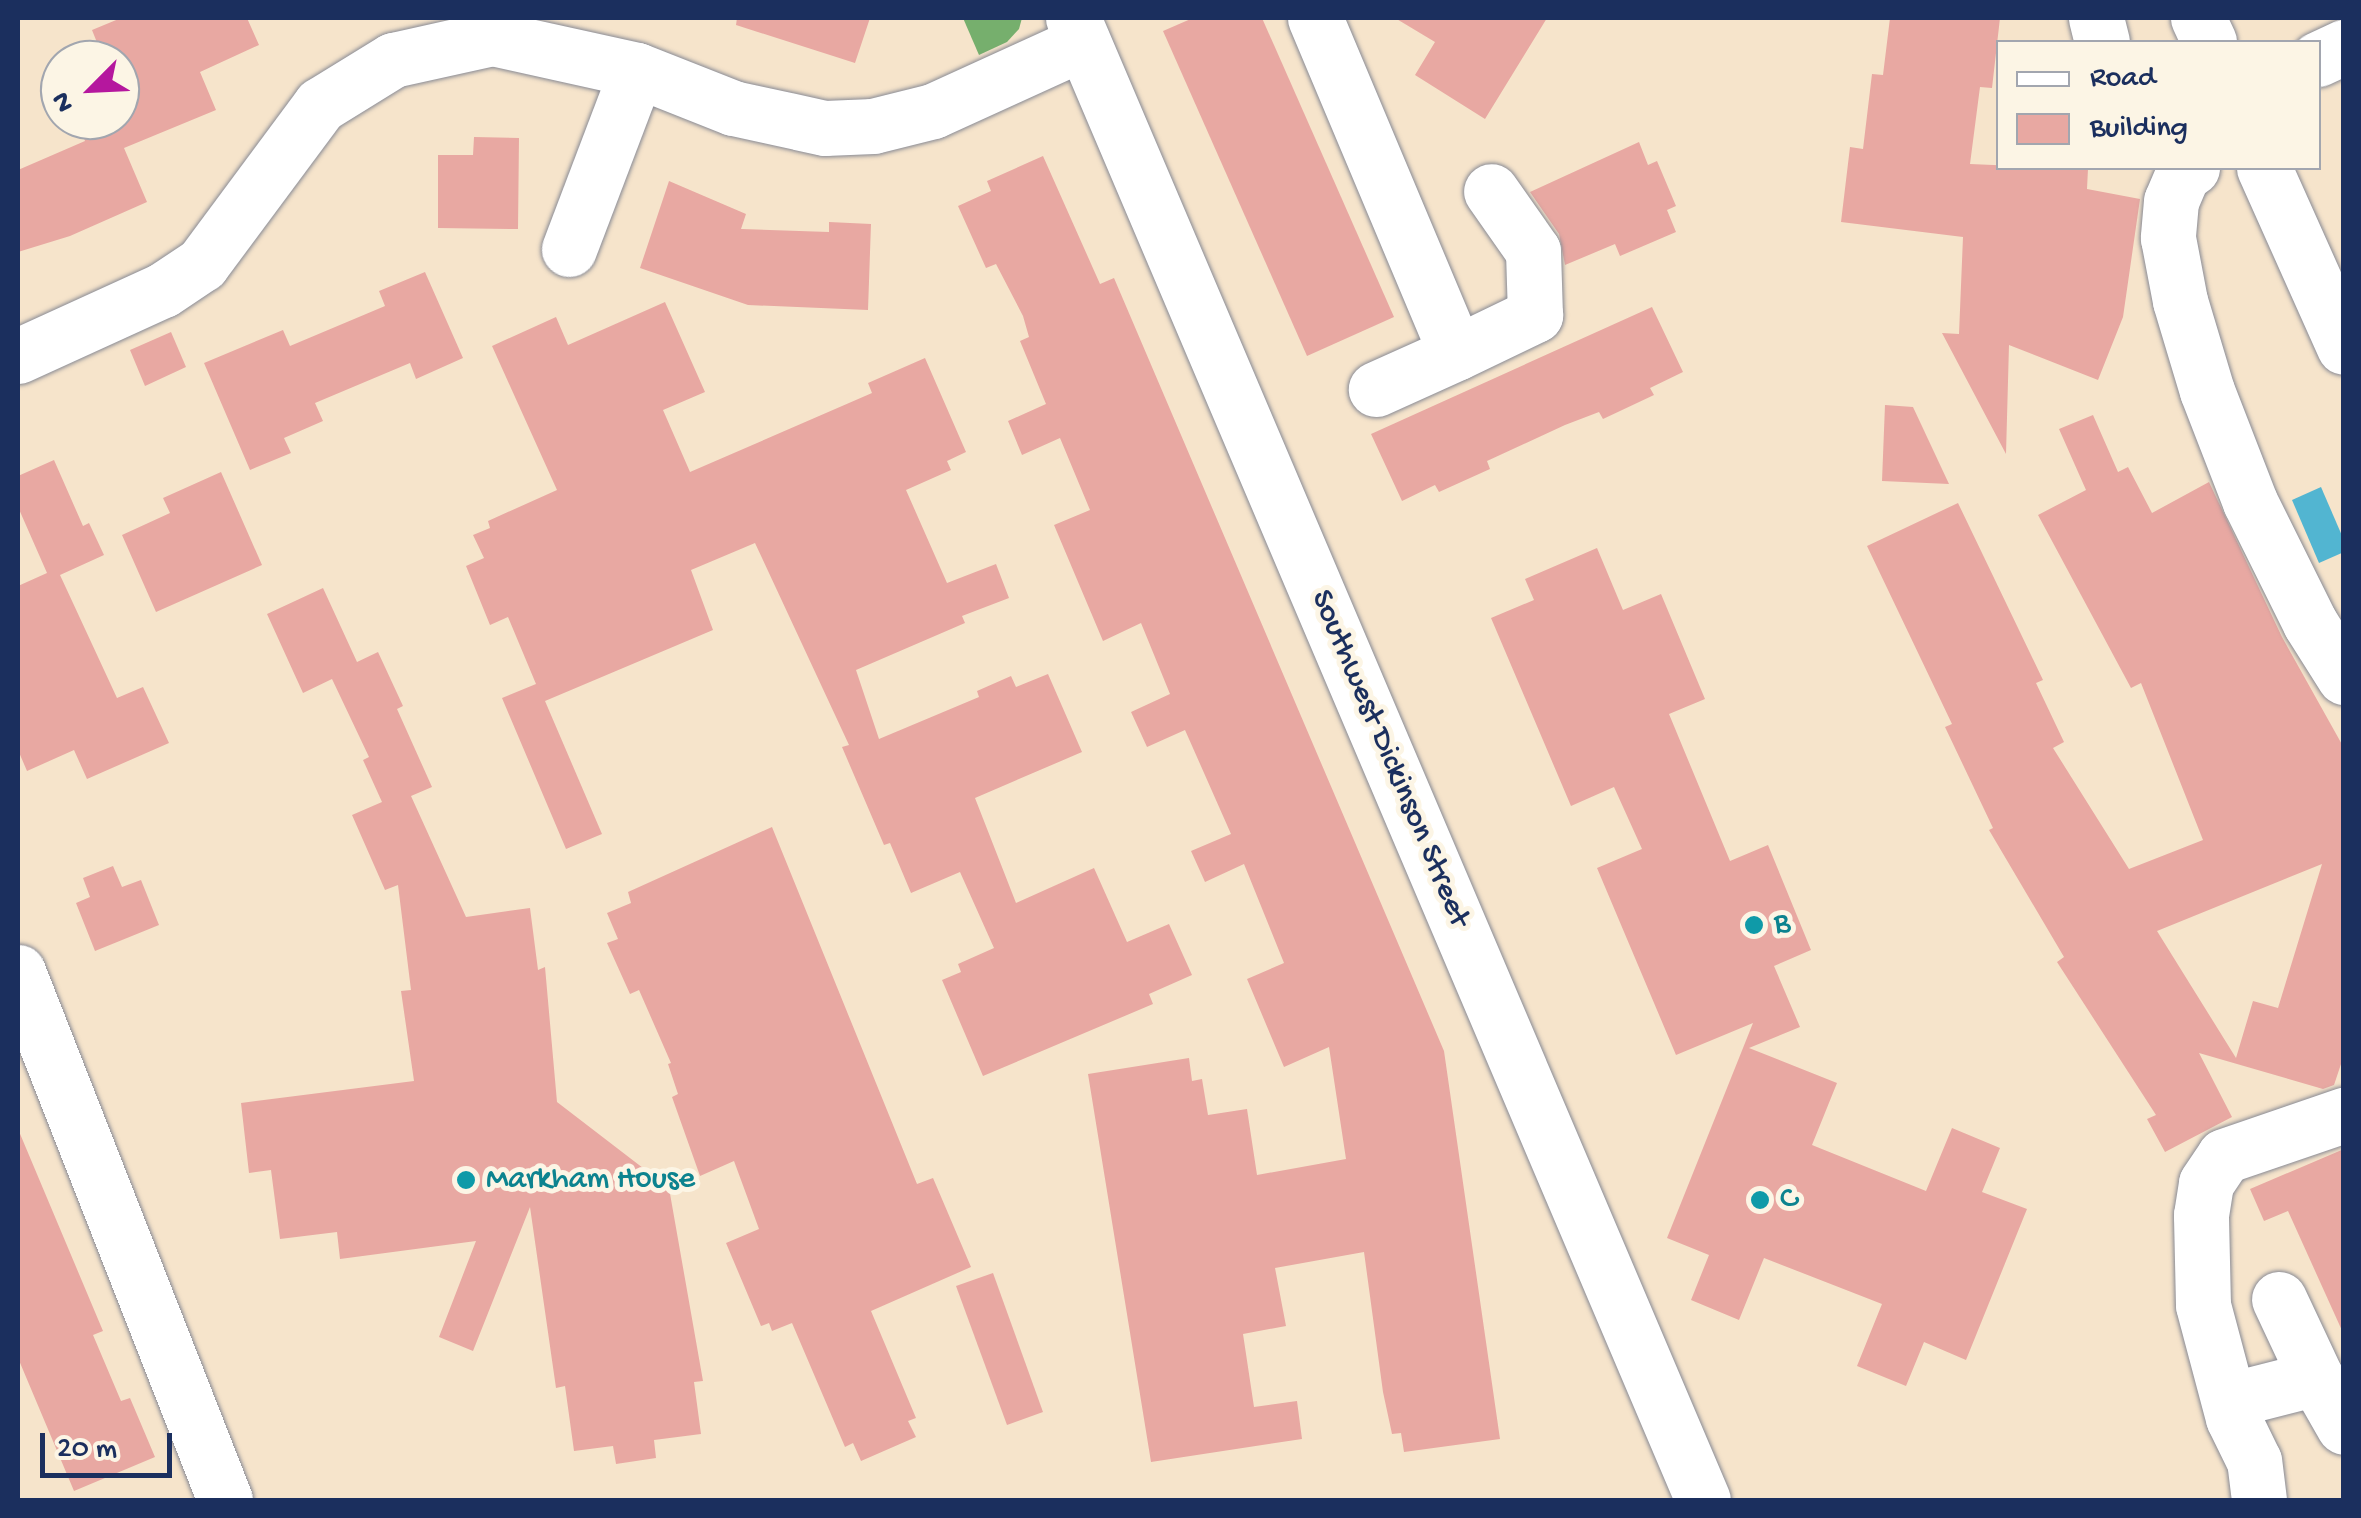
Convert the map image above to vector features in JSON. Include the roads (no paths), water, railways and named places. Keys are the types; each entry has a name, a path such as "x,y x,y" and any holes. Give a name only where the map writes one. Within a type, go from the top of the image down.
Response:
{"street":[{"path":"1315,18 1456,353"},
{"path":"18,356 162,290 202,264 320,105 393,60 492,38 637,70 778,122 826,128 873,126 932,111 1077,30"},
{"name":"Southwest Dickinson Street","path":"1077,30 1703,1500"},
{"path":"2321,58 2344,47"},
{"path":"569,249 637,70"},
{"path":"2183,170 2170,201 2168,238 2180,301 2207,391 2250,502 2310,623 2344,677"},
{"path":"2265,170 2344,346"},
{"path":"1376,388 1536,315 1533,250 1491,191"},
{"path":"18,972 225,1500"},
{"path":"2259,1500 2254,1461 2230,1400 2203,1305 2205,1246 2201,1215 2206,1183 2224,1156 2344,1115"},
{"path":"2279,1299 2344,1427"},
{"path":"2230,1400 2316,1378"}],"water":[{"path":"2321,487 2343,538 2344,552 2319,563 2292,500"}],"place":[{"name":"B","path":"1754,925"},
{"name":"Markham House","path":"466,1180"},
{"name":"C","path":"1760,1200"}]}
